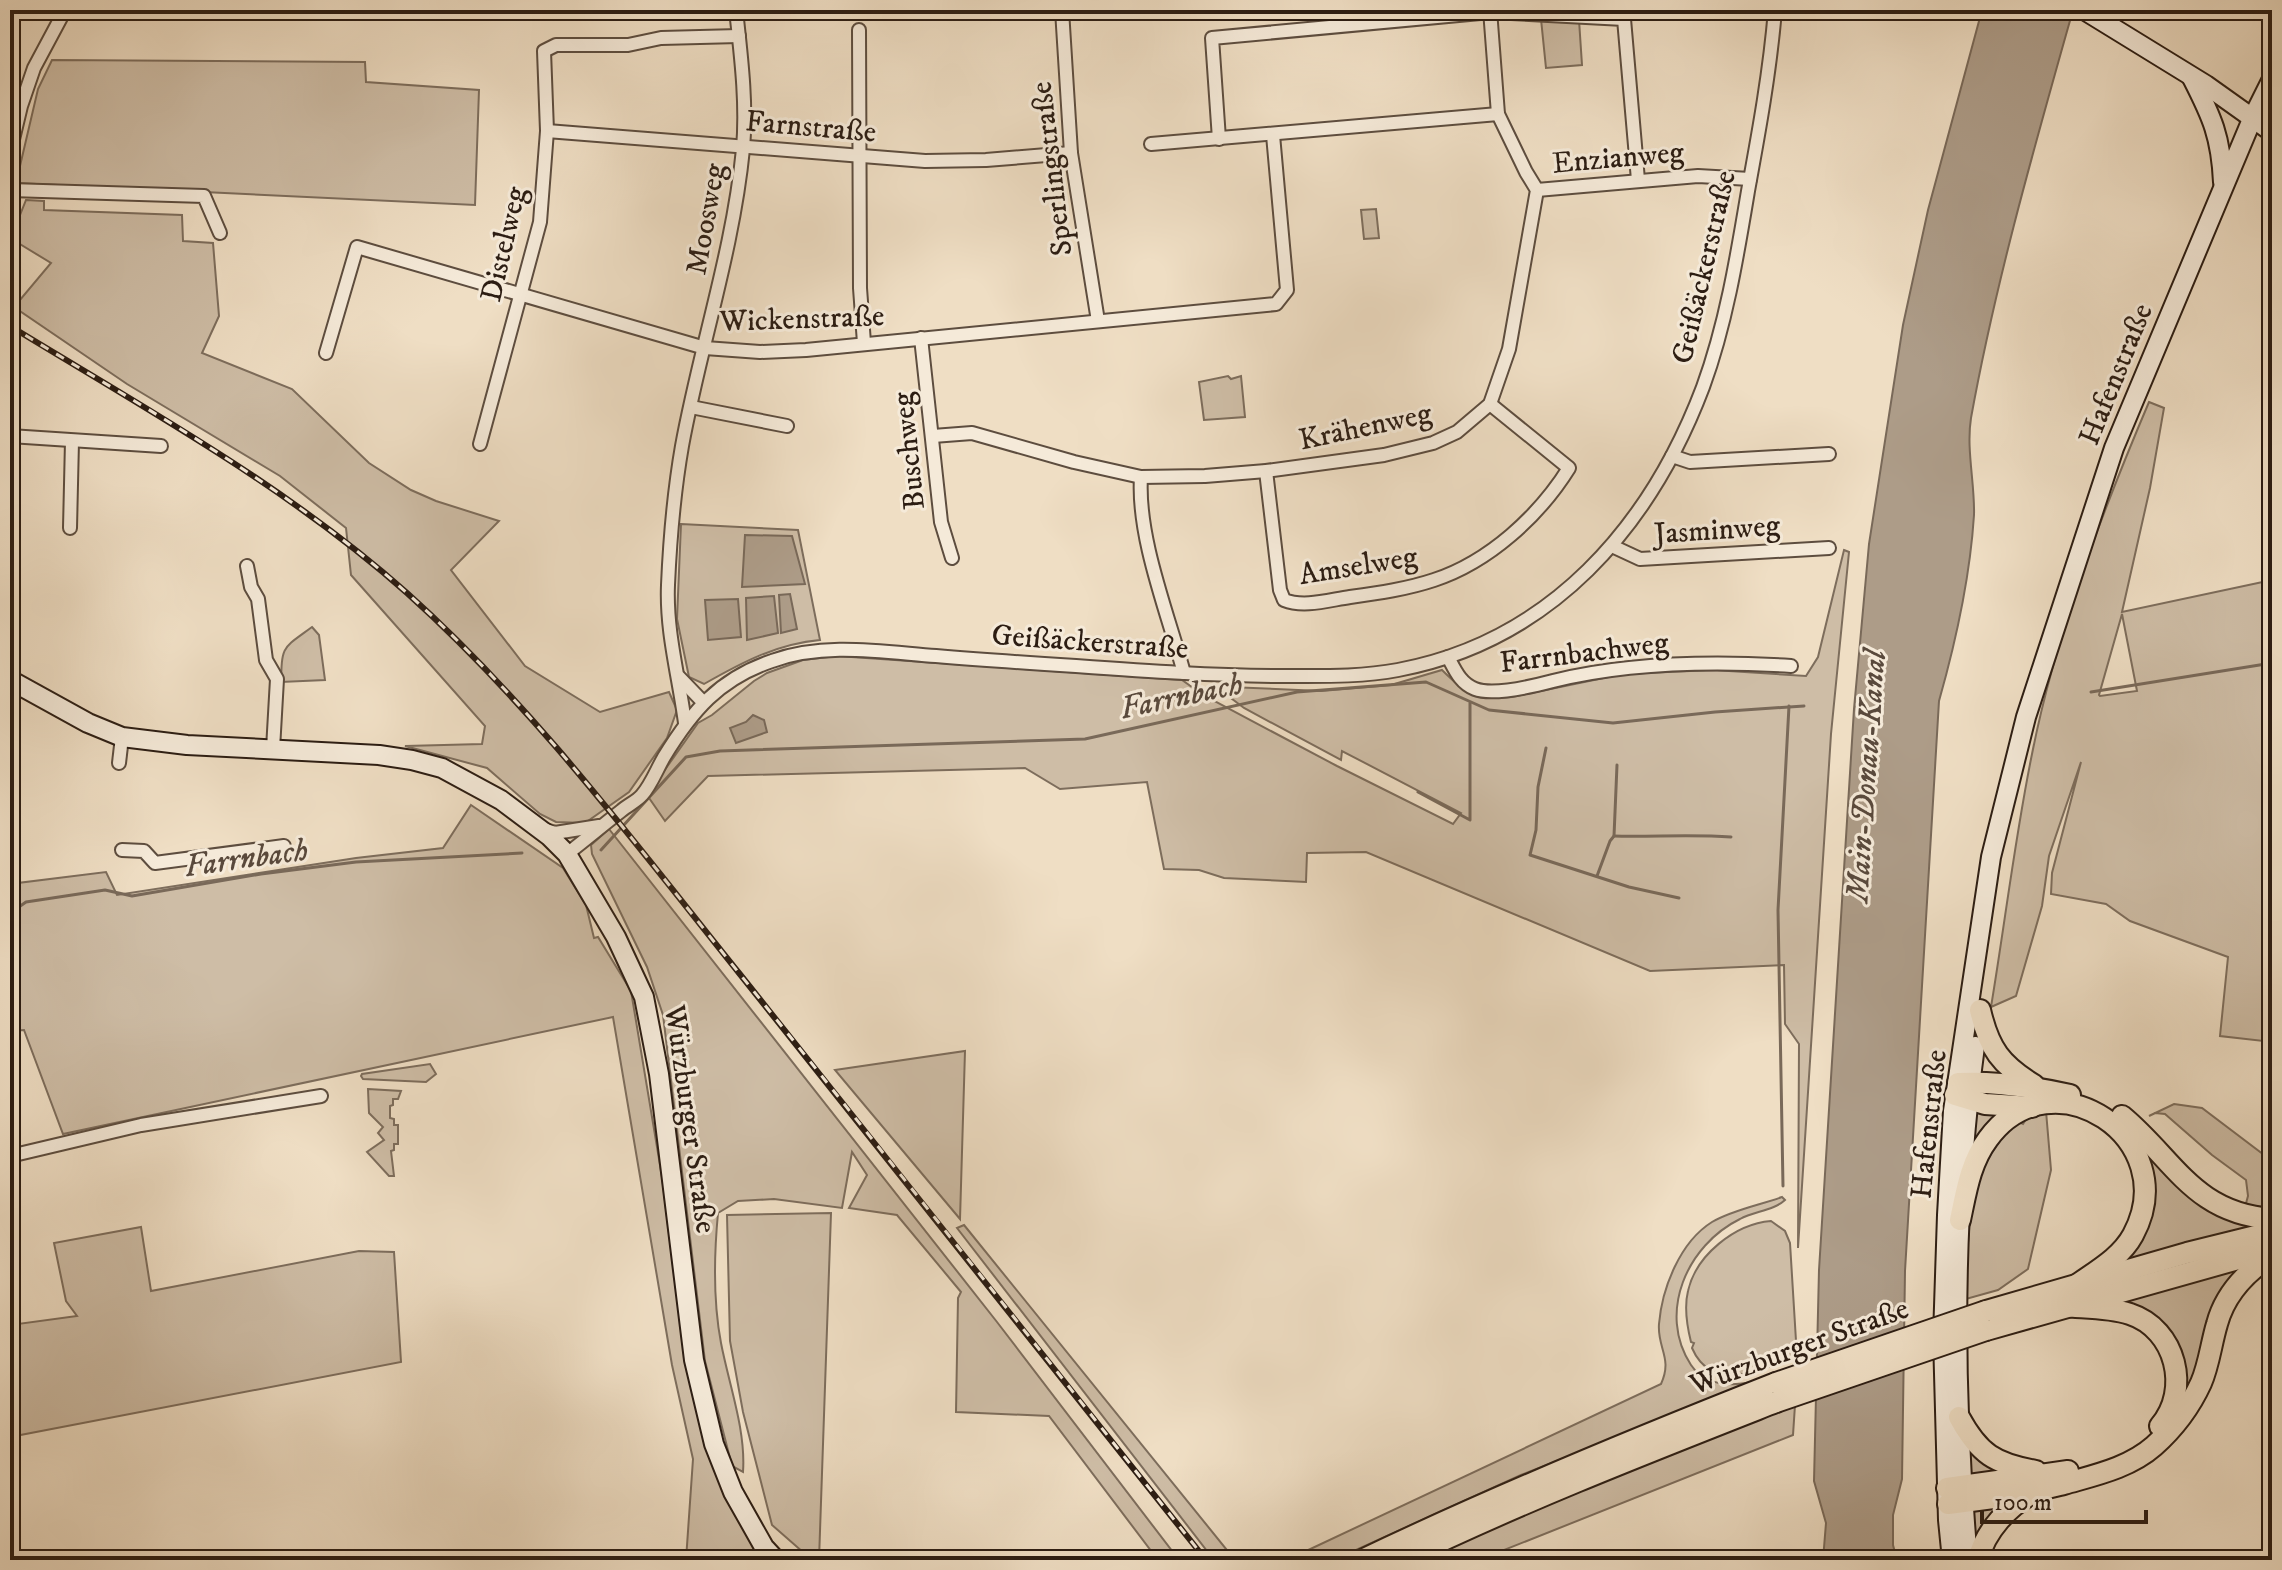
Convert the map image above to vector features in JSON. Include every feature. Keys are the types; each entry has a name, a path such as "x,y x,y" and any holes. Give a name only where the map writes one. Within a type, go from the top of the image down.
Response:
{"main road":[{"path":"2084,10 2191,75 2272,132"},
{"path":"2191,75 2216,126 2223,189"},
{"name":"Hafenstraße","path":"1968,1560 1955,1495 1943,1337 1947,1215 1991,857 2013,764 2076,557 2114,448 2253,117 2272,79"},
{"name":"Würzburger Straße","path":"10,680 88,723 122,737 187,745 379,755 427,764 472,783 501,800 567,854 616,937 644,997 659,1074 694,1360 714,1444 733,1492 764,1547 776,1560"},
{"name":"Hafenstraße","path":"1952,1560 1959,1417 1957,1330 1963,1090 1980,1010 2033,700"},
{"path":"1980,1010 1985,1034 1994,1052 2036,1098 2074,1104 2110,1120 2122,1131 2140,1163 2143,1207 2133,1235 2114,1259 2078,1284"},
{"path":"1963,1090 2103,1104 2124,1117 2199,1194 2237,1212 2272,1219"},
{"path":"1960,1220 1970,1175 1988,1139 2036,1098"},
{"name":"Würzburger Straße","path":"1362,1560 1632,1439 1986,1321 2078,1284 2272,1232"},
{"path":"1955,1495 2036,1492 2113,1469 2137,1458 2162,1439 2186,1410 2202,1381 2217,1321 2226,1301 2245,1275 2272,1252"},
{"name":"Würzburger Straße","path":"1986,1321 2063,1306 2272,1252"},
{"path":"1955,1495 2091,1467 2137,1446 2165,1420 2175,1399 2176,1386 2173,1358 2164,1339 2152,1326 2134,1315 2115,1310 2063,1306"},
{"name":"Würzburger Straße","path":"1401,1560 1776,1393"},
{"path":"1959,1417 1969,1437 1981,1451 1999,1462 2052,1474"},
{"path":"1978,1560 1991,1530 2008,1512 2036,1492"}],"street":[{"path":"10,152 34,68 65,10"},
{"name":"Moosweg","path":"685,723 669,632 672,521 682,448 731,230 743,147 743,73 736,10"},
{"name":"Sperlingstraße","path":"1062,10 1071,153 1098,321"},
{"name":"Geißäckerstraße","path":"567,854 642,795 685,723 703,702 724,685 771,661 828,650 1184,673 1331,676 1396,670 1448,657 1490,640 1549,605 1584,576 1612,546 1657,484 1703,385 1735,264 1770,58 1775,10"},
{"path":"1490,11 1498,114 1537,190 1509,349 1490,404"},
{"path":"1219,139 1212,38 1490,11 1624,19 1638,180"},
{"path":"859,30 860,288 864,343"},
{"name":"Distelweg","path":"480,444 540,222 547,131 544,51 556,45 628,45 661,38 739,36"},
{"path":"1151,144 1498,114"},
{"name":"Farnstraße","path":"547,131 925,161 1071,153"},
{"name":"Wickenstraße","path":"326,353 357,247 705,348 760,352 1276,304 1287,290 1273,135"},
{"name":"Enzianweg","path":"1537,190 1698,176 1750,179"},
{"path":"10,190 204,196 220,233"},
{"name":"Buschweg","path":"921,338 941,522 952,558"},
{"name":"Amselweg","path":"1266,471 1280,590 1284,600 1300,604 1397,591 1438,579 1477,559 1516,530 1556,488 1569,468 1490,404"},
{"name":"Krähenweg","path":"933,436 972,433 1141,477 1205,476 1266,471 1413,450 1457,432 1490,404"},
{"path":"691,407 787,426"},
{"path":"10,436 161,446"},
{"path":"70,528 72,441"},
{"path":"1672,456 1690,462 1829,454"},
{"path":"1141,477 1139,498 1147,540 1184,673"},
{"name":"Jasminweg","path":"1612,546 1640,559 1829,548"},
{"path":"247,566 251,587 258,599 266,660 277,679 273,749"},
{"name":"Farrnbachweg","path":"1448,657 1461,681 1477,690 1530,687 1584,673 1629,667 1723,664 1791,666"},
{"path":"679,677 703,702"},
{"path":"119,763 122,737"},
{"path":"537,827 555,833 603,826"},
{"path":"122,850 144,851 155,863 284,846"},
{"path":"10,1156 141,1125 321,1096"}],"shaded area":[{"path":"1541,19 1579,20 1582,65 1546,68"},
{"path":"52,60 365,62 366,82 479,90 475,205 16,183 38,89"},
{"path":"26,200 44,201 44,210 182,215 183,241 213,243 219,316 202,353 292,389 369,463 411,490 499,521 451,570 525,666 600,712 669,692 677,710 667,738 629,792 585,823 556,822 540,814 487,768 405,746 482,744 485,726 351,575 346,528 280,476 127,384 14,307 51,263 10,238 10,215 20,215"},
{"path":"1376,209 1379,238 1364,239 1361,210"},
{"path":"1228,376 1231,379 1241,376 1245,417 1204,420 1199,382"},
{"path":"2149,402 2164,408 2150,488 2122,612 2272,580 2272,1042 2220,1036 2228,957 2130,921 2106,904 2051,894 2052,873 2081,762 2049,856 2042,906 2016,996 1991,1007 2020,817 2042,709 2067,619","holes":["2122,614 2137,691 2099,695"]},
{"path":"681,524 798,530 820,640 774,650 704,684 689,677 677,619"},
{"path":"1844,550 1849,552 1831,734 1798,1248 1799,1044 1785,1024 1784,965 1650,971 1366,852 1307,853 1306,882 1224,878 1199,870 1164,869 1147,782 1060,789 1025,768 708,776 665,821 647,795 698,723 754,681 803,660 837,656 1182,680 1203,695 1453,824 1461,813 1342,751 1341,760 1244,708 1227,695 1229,687 1321,691 1391,685 1442,670 1473,694 1500,698 1623,674 1713,670 1806,676 1818,657"},
{"path":"312,627 319,635 325,680 281,682 283,654"},
{"path":"471,805 563,868 586,905 594,938 598,937 631,991 662,1177 685,1362 704,1442 729,1503 768,1560 686,1560 693,1459 672,1365 613,1017 63,1134 24,1030 10,1031 10,884 106,872 117,895 356,858 443,848"},
{"path":"609,829 997,1322 1179,1560 1158,1560 1049,1416 956,1412 958,1298 961,1292 897,1215 849,1208 867,1175 852,1152 842,1208 774,1199 738,1201 718,1213 715,1294 721,1343 739,1424 743,1472 732,1466 705,1361 663,1015 647,967 592,854 591,845"},
{"path":"965,1051 960,1219 835,1070"},
{"path":"430,1064 436,1074 426,1082 363,1079 361,1076 362,1074"},
{"path":"368,1089 401,1091 390,1106 390,1118 394,1119 394,1125 398,1125 398,1144 394,1144 391,1151 394,1176 389,1176 367,1152 384,1140 378,1133 383,1127 369,1113"},
{"path":"2174,1104 2202,1108 2272,1161 2272,1212 2245,1207 2248,1196 2246,1180 2165,1114 2155,1113"},
{"path":"2006,1107 1973,1152 1973,1110"},
{"path":"2046,1111 2051,1170 2028,1269 1998,1290 1966,1299 1969,1226 1979,1180 2001,1139 2019,1122 2023,1124 2028,1116"},
{"path":"2155,1158 2250,1224 2245,1231 2126,1262 2123,1255 2147,1163"},
{"path":"1782,1197 1785,1200 1780,1204 1740,1219 1705,1245 1683,1282 1678,1303 1677,1324 1681,1345 1698,1373 1706,1379 1725,1384 1765,1379 1521,1475 1334,1560 1287,1560 1661,1384 1665,1360 1659,1332 1661,1310 1669,1281 1682,1254 1712,1222"},
{"path":"831,1213 819,1560 812,1560 772,1525 743,1412 730,1341 727,1215"},
{"path":"1771,1221 1785,1231 1790,1243 1797,1357 1742,1376 1718,1374 1700,1362 1692,1348 1694,1343 1691,1342 1686,1310 1692,1278 1708,1254 1731,1235 1757,1223"},
{"path":"964,1225 1235,1560 1214,1560 957,1228"},
{"path":"141,1227 151,1291 359,1251 394,1252 401,1362 10,1437 10,1325 77,1316 66,1301 54,1243"},
{"path":"2236,1267 2237,1272 2188,1388 2185,1388 2143,1312 2126,1299"},
{"path":"1795,1405 1793,1435 1479,1560 1425,1560 1608,1478"},
{"path":"1968,1445 2005,1471 1970,1476"},
{"path":"2007,1501 1976,1544 1971,1513 1975,1508"}],"water":[{"name":"Main-Donau-Kanal","path":"1982,10 2073,10 2004,264 1971,418 1972,539 1961,609 1939,701 1905,1271 1902,1479 1893,1515 1893,1545 1897,1560 1823,1560 1826,1523 1814,1481 1819,1270 1854,709 1869,544 1903,325 1928,210"},
{"path":"745,535 792,536 805,584 742,587"},
{"path":"790,594 797,629 781,633 779,595"},
{"path":"774,596 778,633 747,640 746,598"},
{"path":"738,599 741,637 708,640 705,600"},
{"path":"753,715 764,720 767,732 736,743 730,728 746,722"}],"waterway":[{"name":"Farrnbach","path":"2091,692 2272,663"},
{"name":"Farrnbach","path":"601,850 686,757 720,751 1085,739 1297,692 1426,682 1489,710 1613,723 1804,706"},
{"path":"1418,792 1470,820 1470,703"},
{"path":"1783,1186 1778,910 1789,706"},
{"path":"1546,748 1530,855 1629,887 1679,898"},
{"path":"1597,876 1614,836 1617,765"},
{"path":"1614,836 1731,837"},
{"name":"Farrnbach","path":"10,946 16,909 26,902 105,890 132,896 356,862 522,853"}],"railway":[{"path":"10,326 215,451 314,518 407,593 453,636 540,728 621,825 1206,1560"}]}
